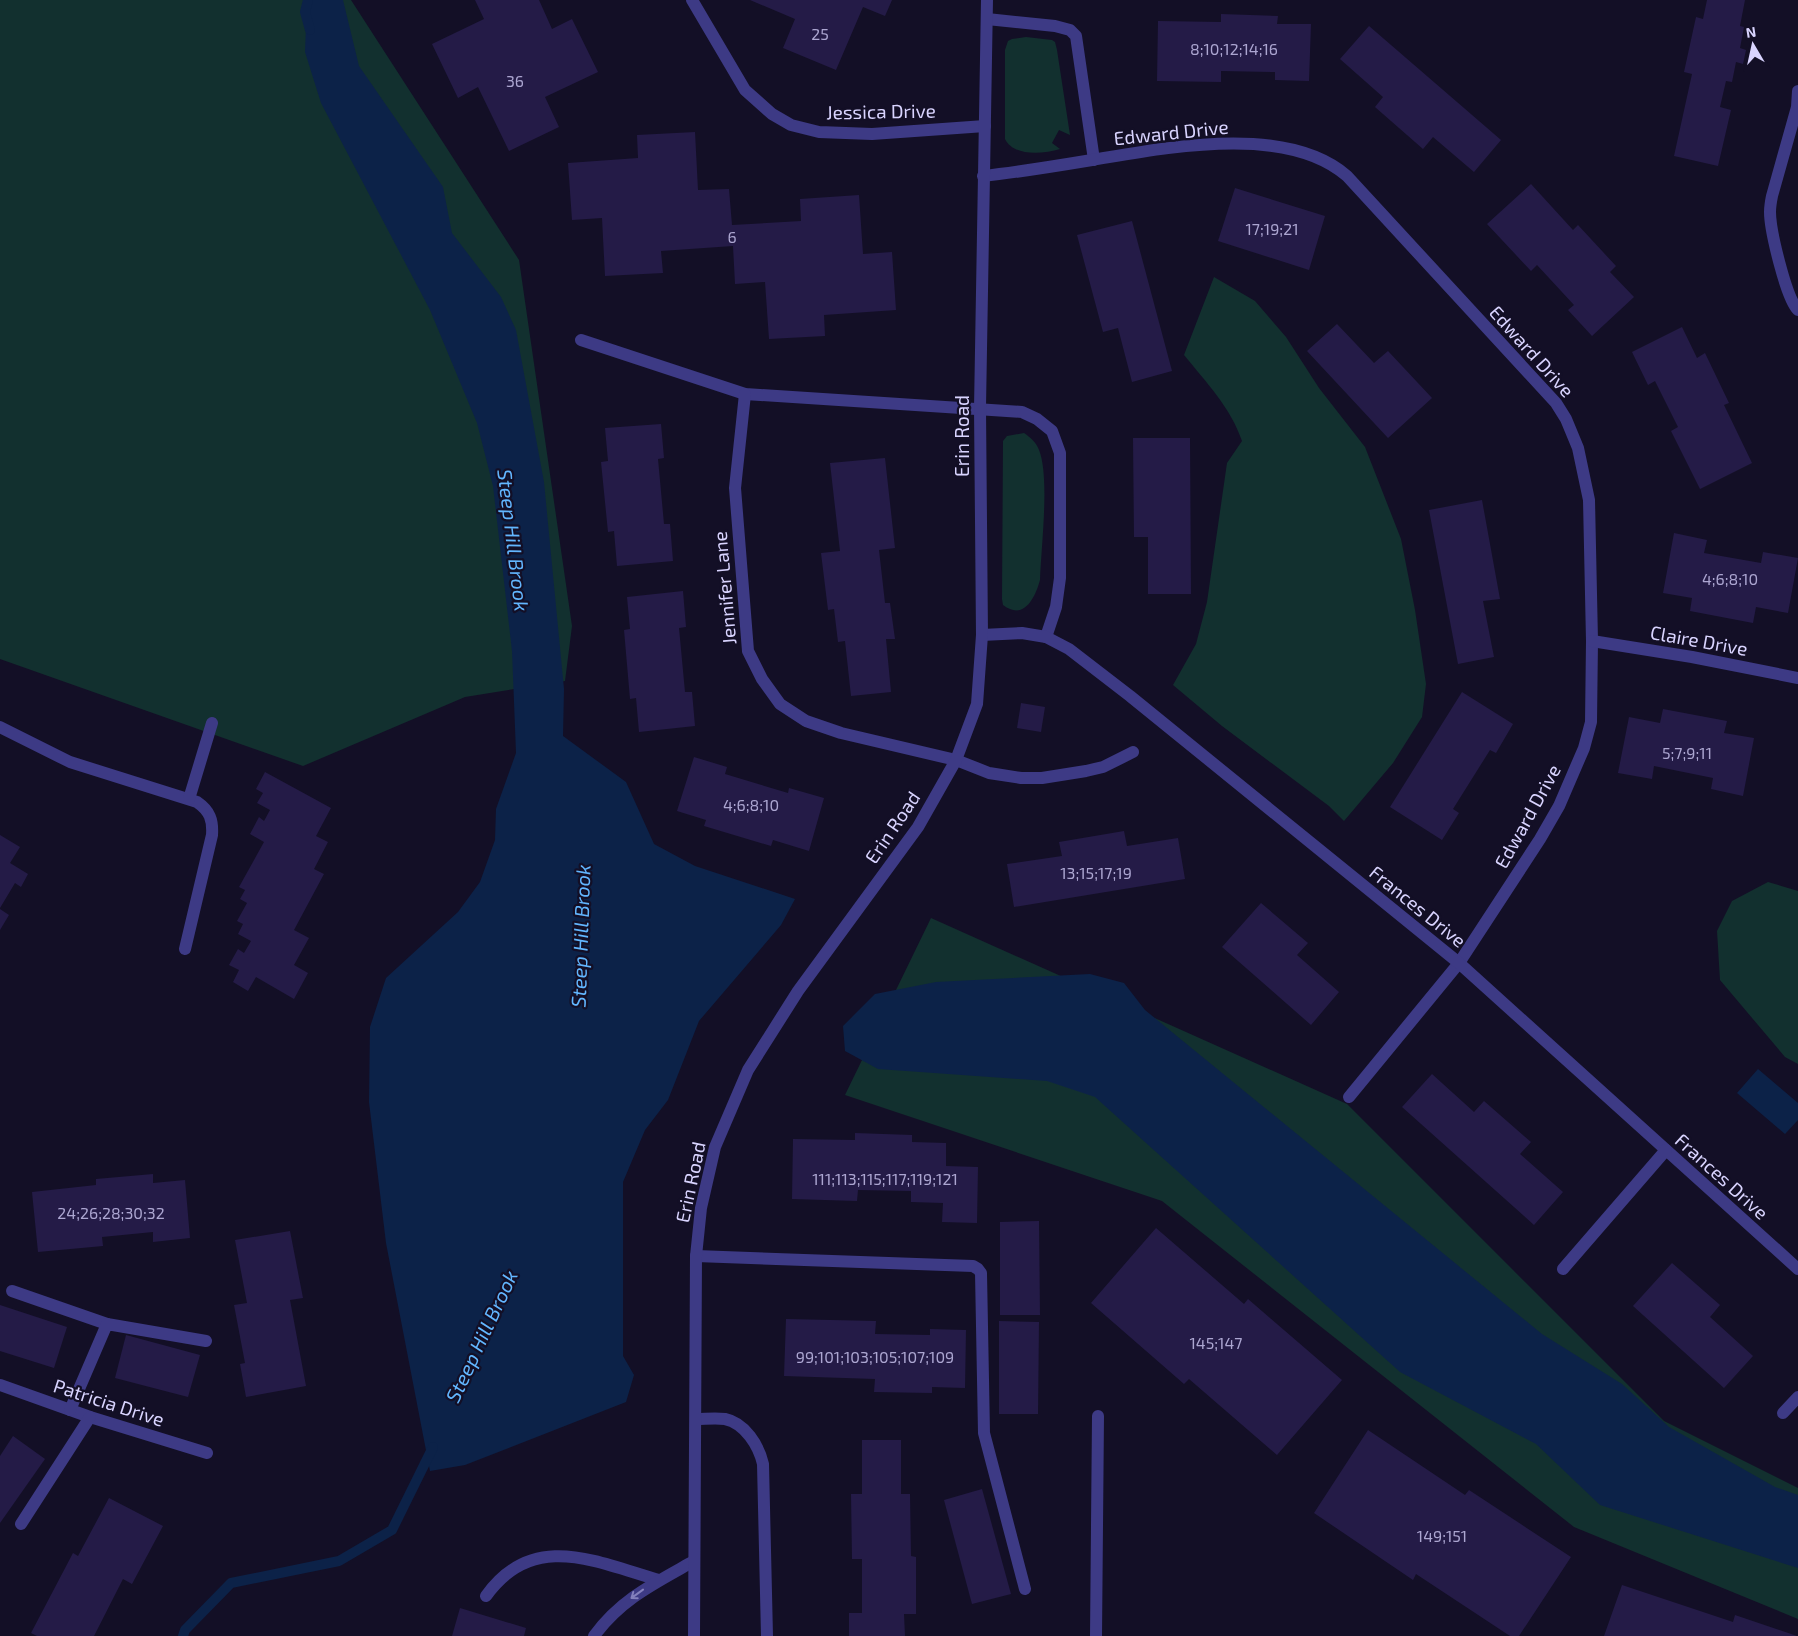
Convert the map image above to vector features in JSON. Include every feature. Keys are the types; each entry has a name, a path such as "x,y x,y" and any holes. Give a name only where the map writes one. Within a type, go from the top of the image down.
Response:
{"street":[{"name":"Jessica Drive","path":"692,0 744,90 772,114 791,125 819,132 872,134 985,126"},
{"name":"Erin Road","path":"694,1636 696,1256 701,1208 715,1147 748,1070 798,991 918,826 956,760 977,704 982,635 980,408 987,0"},
{"path":"987,20 1055,26 1070,30 1076,36 1094,160"},
{"path":"1798,91 1797,107 1772,196 1770,211 1771,225 1790,298 1798,310"},
{"name":"Edward Drive","path":"983,176 1175,147 1246,144 1270,146 1324,160 1347,176 1556,403 1566,419 1578,448 1589,500 1592,641 1591,722 1584,748 1559,806 1540,839 1459,963 1349,1097"},
{"path":"580,340 745,394 980,408 1022,412 1037,419 1052,431 1060,453 1060,578 1056,607 1046,637"},
{"name":"Jennifer Lane","path":"745,394 735,488 748,651 762,679 780,704 806,721 841,733 956,760 989,773 1031,780 1103,767 1133,752"},
{"name":"Frances Drive","path":"982,635 1022,633 1046,637 1069,649 1130,696 1459,963 1798,1269"},
{"name":"Claire Drive","path":"1592,641 1692,656 1798,678"},
{"path":"189,799 212,723"},
{"path":"0,727 70,762 189,799 205,808 210,815 212,834 185,949"},
{"path":"1563,1270 1666,1150"},
{"path":"696,1256 973,1266 978,1269 981,1273 984,1432 1025,1588"},
{"path":"12,1290 107,1324 206,1341"},
{"path":"70,1410 107,1324"},
{"name":"Patricia Drive","path":"0,1386 90,1417 207,1453"},
{"path":"1783,1413 1798,1397"},
{"path":"1096,1636 1098,1416"},
{"path":"21,1524 90,1417"},
{"path":"696,1419 726,1419 736,1424 754,1442 760,1452 763,1464 767,1636"},
{"path":"486,1596 505,1573 547,1556 575,1556 659,1580"},
{"path":"594,1636 606,1620 643,1589 694,1561"}],"green space":[{"path":"0,0 351,0 519,260 572,626 565,681 465,697 303,766 0,659"},
{"path":"1026,37 1055,42 1070,135 1059,130 1052,143 1060,149 1030,153 1015,149 1005,139 1005,50 1008,41"},
{"path":"1214,277 1255,301 1286,337 1319,388 1365,447 1401,539 1415,610 1426,684 1422,717 1393,763 1344,821 1329,806 1222,726 1173,685 1196,644 1207,602 1227,463 1242,441 1225,406 1184,355"},
{"path":"1024,433 1036,445 1042,462 1044,513 1040,580 1032,600 1023,609 1017,610 1003,605 1002,599 1003,441 1007,436"},
{"path":"1768,882 1798,891 1798,1064 1785,1057 1720,980 1717,931 1732,901"},
{"path":"931,918 1347,1104 1664,1421 1798,1488 1798,1619 1574,1527 1162,1201 845,1095"}],"water":[{"path":"307,0 343,0 359,66 443,187 452,233 501,297 516,330 544,482 564,689 563,736 626,782 654,844 695,866 795,899 781,925 699,1021 668,1100 645,1130 623,1182 623,1356 634,1375 626,1402 465,1465 430,1471 386,1243 369,1102 370,1027 386,978 458,912 480,882 495,840 496,809 516,753 512,651 493,486 477,423 430,310 321,103 305,52"},
{"path":"1090,974 1124,983 1145,1010 1542,1334 1622,1384 1669,1427 1775,1487 1798,1495 1798,1568 1600,1505 1536,1444 1400,1372 1095,1097 1047,1081 878,1069 845,1051 843,1026 875,994 936,982"},
{"path":"1758,1069 1798,1103 1798,1120 1785,1134 1737,1093"}],"building":[{"path":"475,0 539,0 552,29 572,19 598,72 545,97 559,127 509,151 478,87 458,98 432,44 484,19"},
{"path":"750,0 892,0 885,16 863,7 836,70 783,48 795,19"},
{"path":"1707,0 1745,0 1740,26 1744,27 1740,48 1746,50 1743,64 1736,62 1732,82 1726,81 1720,107 1731,110 1718,166 1674,156 1692,74 1684,72 1696,17 1703,19"},
{"path":"1221,14 1278,16 1277,24 1311,24 1309,81 1275,80 1275,72 1221,71 1221,82 1157,81 1158,21 1221,22"},
{"path":"1369,26 1501,140 1474,172 1433,137 1423,149 1375,107 1383,97 1340,59"},
{"path":"695,132 698,190 729,189 732,225 801,221 800,199 859,195 863,254 892,252 896,310 824,315 825,336 769,339 765,282 735,284 733,246 661,251 663,273 605,276 602,218 572,220 568,163 638,158 637,135"},
{"path":"1531,184 1573,230 1578,225 1616,266 1610,272 1634,297 1592,336 1568,310 1574,305 1537,265 1531,271 1487,224"},
{"path":"1235,188 1325,216 1309,270 1218,241"},
{"path":"1132,221 1172,371 1132,382 1118,328 1103,332 1077,235"},
{"path":"1337,324 1374,363 1388,351 1432,398 1388,438 1307,351"},
{"path":"1682,327 1697,358 1705,353 1729,403 1724,405 1752,463 1700,489 1671,431 1678,427 1655,381 1648,385 1632,352"},
{"path":"661,424 664,458 658,459 664,524 670,524 673,561 617,566 614,531 608,532 601,462 608,461 605,428"},
{"path":"1133,438 1190,438 1191,594 1148,594 1148,537 1134,537"},
{"path":"885,458 895,548 879,550 885,603 890,603 895,639 886,639 891,692 851,696 845,641 838,642 834,609 828,610 821,553 840,551 830,463"},
{"path":"1482,500 1500,599 1483,601 1494,657 1458,664 1429,510"},
{"path":"1674,533 1707,540 1704,553 1761,563 1763,552 1798,558 1788,613 1756,607 1753,623 1690,611 1692,598 1663,593"},
{"path":"683,591 686,627 679,628 685,692 692,692 695,726 639,732 636,698 630,699 624,630 630,629 627,597"},
{"path":"1462,692 1513,724 1496,753 1490,750 1453,809 1459,813 1442,840 1390,807"},
{"path":"1021,703 1045,707 1041,732 1017,728"},
{"path":"1663,709 1727,721 1724,733 1754,738 1743,796 1711,789 1713,778 1654,766 1652,779 1618,773 1629,717 1660,723"},
{"path":"694,757 727,767 725,774 788,793 789,788 824,798 809,851 773,840 771,846 704,826 706,820 677,811"},
{"path":"265,772 331,808 316,836 328,842 314,869 324,874 294,930 309,938 294,965 308,973 294,999 256,977 248,991 233,982 239,970 229,965 238,949 244,953 251,941 238,934 243,924 237,921 247,903 240,899 245,890 239,887 264,842 250,834 259,817 264,821 270,810 257,803 263,793 256,789"},
{"path":"1124,831 1127,846 1178,838 1185,879 1014,907 1007,864 1062,856 1059,842"},
{"path":"0,835 20,847 10,863 28,874 21,887 15,883 0,908"},
{"path":"1261,903 1308,943 1297,955 1339,992 1311,1025 1222,947"},
{"path":"0,909 9,915 0,930"},
{"path":"1432,1074 1474,1112 1484,1101 1531,1142 1520,1154 1563,1192 1534,1225 1402,1107"},
{"path":"855,1133 912,1135 912,1142 946,1143 946,1166 978,1167 977,1223 942,1222 943,1203 911,1202 911,1191 858,1190 857,1201 792,1199 793,1139 855,1140"},
{"path":"153,1174 153,1183 185,1180 190,1238 153,1242 153,1232 102,1237 103,1246 38,1252 32,1192 96,1185 96,1179"},
{"path":"1039,1221 1040,1315 1000,1315 1000,1222"},
{"path":"1156,1228 1244,1304 1248,1299 1342,1380 1277,1455 1189,1379 1184,1384 1091,1303"},
{"path":"290,1231 303,1298 290,1300 306,1386 246,1397 240,1364 245,1363 234,1305 247,1303 235,1240"},
{"path":"1672,1263 1720,1305 1710,1317 1753,1356 1724,1388 1633,1306"},
{"path":"0,1305 67,1327 54,1368 0,1351"},
{"path":"786,1319 876,1321 875,1334 930,1335 930,1329 966,1330 965,1388 932,1387 932,1393 874,1392 875,1379 784,1376"},
{"path":"999,1321 1039,1322 1038,1414 999,1414"},
{"path":"126,1335 200,1355 188,1397 115,1378"},
{"path":"1368,1430 1465,1495 1469,1490 1571,1557 1519,1636 1510,1636 1416,1574 1413,1580 1314,1513"},
{"path":"13,1436 45,1459 0,1523 0,1456"},
{"path":"862,1440 901,1440 901,1494 910,1494 911,1556 916,1557 916,1614 904,1614 905,1636 849,1636 849,1613 862,1613 862,1559 852,1559 851,1494 862,1494"},
{"path":"982,1489 1011,1594 972,1604 944,1500"},
{"path":"109,1498 163,1526 132,1584 123,1579 94,1636 37,1636 31,1633 73,1553 78,1556"},
{"path":"1622,1585 1733,1622 1735,1615 1797,1636 1604,1636"},
{"path":"460,1608 526,1628 524,1636 452,1636"}],"waterway":[{"name":"Steep Hill Brook","path":"308,0 305,12 310,30"},
{"name":"Steep Hill Brook","path":"183,1636 185,1630 231,1583 339,1561 392,1530 433,1447"}]}
